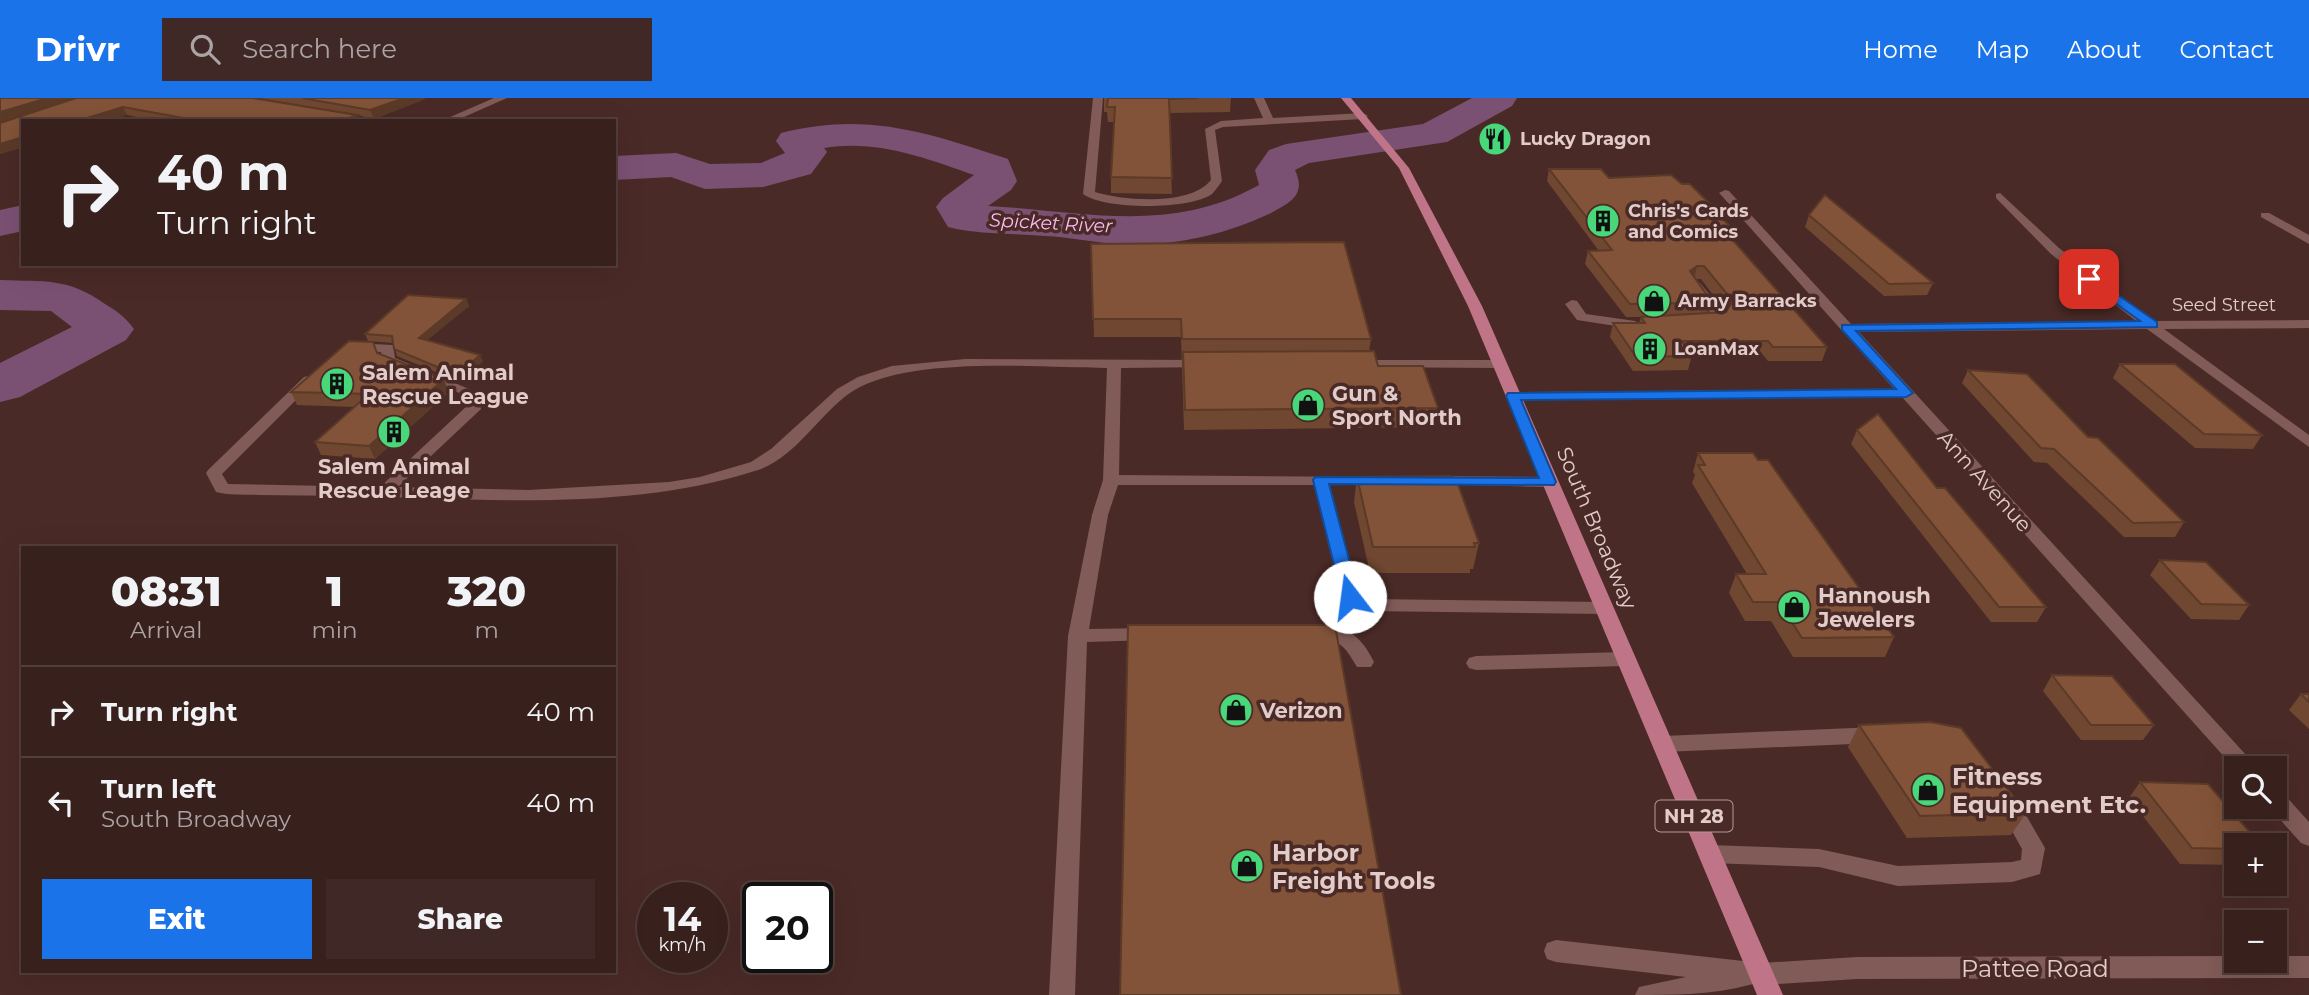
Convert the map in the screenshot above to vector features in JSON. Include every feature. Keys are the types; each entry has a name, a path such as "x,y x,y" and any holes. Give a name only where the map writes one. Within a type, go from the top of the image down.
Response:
{"main road":[{"name":"South Broadway","path":"1346,98 1390,147 1435,225 1499,364 1766,985"}],"street":[{"path":"451,119 502,98"},
{"path":"1098,98 1089,194 1102,200 1182,200 1208,193 1217,181 1210,129 1221,124 1363,116"},
{"path":"1259,98 1269,121"},
{"path":"330,115 355,119"},
{"name":"Ann Avenue","path":"1725,192 2236,756"},
{"path":"2000,196 2054,251 2106,293 2153,324 2309,442"},
{"path":"2265,215 2309,240"},
{"path":"1690,323 1716,320 1719,315 1695,285"},
{"path":"1572,304 1582,317 1624,325 1651,324"},
{"name":"Seed Street","path":"1846,328 2309,324"},
{"path":"338,351 354,347 388,348 388,360 474,394 476,406 384,492"},
{"path":"319,370 214,473 222,489 528,495 607,492 702,482 757,465 777,452 842,393 863,380 892,370 965,363 1224,364"},
{"path":"1062,995 1078,636 1100,515 1111,480 1114,363"},
{"path":"1334,364 1499,364"},
{"path":"1512,396 1906,393"},
{"path":"1111,480 1389,480"},
{"path":"1321,480 1350,597 1365,605 1602,608"},
{"path":"1417,481 1549,482"},
{"path":"1294,631 1330,632 1354,643 1364,662"},
{"path":"1078,636 1173,633"},
{"path":"1476,663 1625,659"},
{"path":"1663,744 1904,733"},
{"path":"1710,854 1819,858 1899,876 2012,872 2032,867 2034,848 1996,786"},
{"path":"2287,812 2309,837"},
{"path":"1556,951 1766,985"},
{"name":"Pattee Road","path":"1766,985 1857,968 2309,967"},
{"path":"1648,995 1766,985"}],"building":[{"path":"0,98 48,98 0,112"},
{"path":"76,98 252,98 357,115 347,119 189,119 123,107 84,119 21,119 21,138 0,144 0,123"},
{"path":"302,98 404,98 370,110"},
{"path":"1108,98 1198,98 1169,99 1172,178 1111,177 1115,107 1107,107"},
{"path":"1549,169 1601,169 1609,178 1671,175 1682,184 1690,184 1732,228 1723,229 1827,347 1773,347 1768,341 1682,341 1692,356 1636,357 1613,323 1645,323 1641,317 1726,312 1733,301 1704,266 1697,266 1690,271 1711,301 1630,304 1588,251 1612,250"},
{"path":"1825,195 1933,283 1889,284 1809,215"},
{"path":"1344,242 1371,339 1182,339 1181,319 1093,319 1091,244"},
{"path":"408,295 466,299 419,338 480,355 457,375 394,349 392,336 365,334"},
{"path":"349,341 373,342 377,353 444,379 369,446 315,442 369,394 291,392"},
{"path":"1374,351 1378,366 1423,366 1438,408 1185,410 1183,352"},
{"path":"2120,364 2175,364 2262,435 2204,434"},
{"path":"1968,370 2027,374 2088,437 2098,438 2184,522 2133,523 2054,449 2041,448"},
{"path":"1878,414 1937,488 1945,488 2046,607 1999,607 1857,430"},
{"path":"1698,453 1753,453 1758,460 1768,460 1894,637 1802,638 1779,602 1753,602 1736,574 1766,574 1698,465 1705,465"},
{"path":"1451,476 1456,479 1479,543 1474,543 1475,547 1373,547 1357,477"},
{"path":"2160,560 2206,562 2249,605 2201,604"},
{"name":"Harbor Freight Tools","path":"1128,625 1335,625 1401,995 1120,995"},
{"path":"2052,675 2112,676 2154,725 2091,725"},
{"path":"2301,694 2309,694 2309,702"},
{"path":"1930,722 1961,728 2026,813 1920,816 1859,725"},
{"path":"2140,782 2208,784 2224,802 2224,819 2238,819 2251,833 2224,833 2224,849 2192,848"}],"waterway":[{"name":"Spicket River","path":"616,168 676,165 705,177 763,175 797,165 807,152 795,141 838,134 911,140 994,168 996,181 958,207 964,218 1149,231 1208,222 1262,201 1279,191 1280,183 1275,170 1283,159 1300,152 1433,134 1499,98"},
{"name":"Spicket River","path":"0,223 21,218"},
{"name":"Spicket River","path":"0,295 63,297 108,329 0,385"}],"place":[{"name":"Lucky Dragon","path":"1495,139"},
{"name":"Chris's Cards and Comics","path":"1603,221"},
{"name":"Army Barracks","path":"1654,301"},
{"name":"LoanMax","path":"1650,349"},
{"name":"Salem Animal Rescue League","path":"337,384"},
{"name":"Gun & Sport North","path":"1308,405"},
{"name":"Salem Animal Rescue Leage","path":"394,432"},
{"name":"Hannoush Jewelers","path":"1794,607"},
{"name":"Verizon","path":"1236,710"},
{"name":"Fitness Equipment Etc.","path":"1928,790"},
{"name":"Harbor Freight Tools","path":"1247,866"}],"route":[{"path":"1350,597 1321,480 1549,482 1512,396 1906,393 1846,328 2153,324 2089,279"}]}
